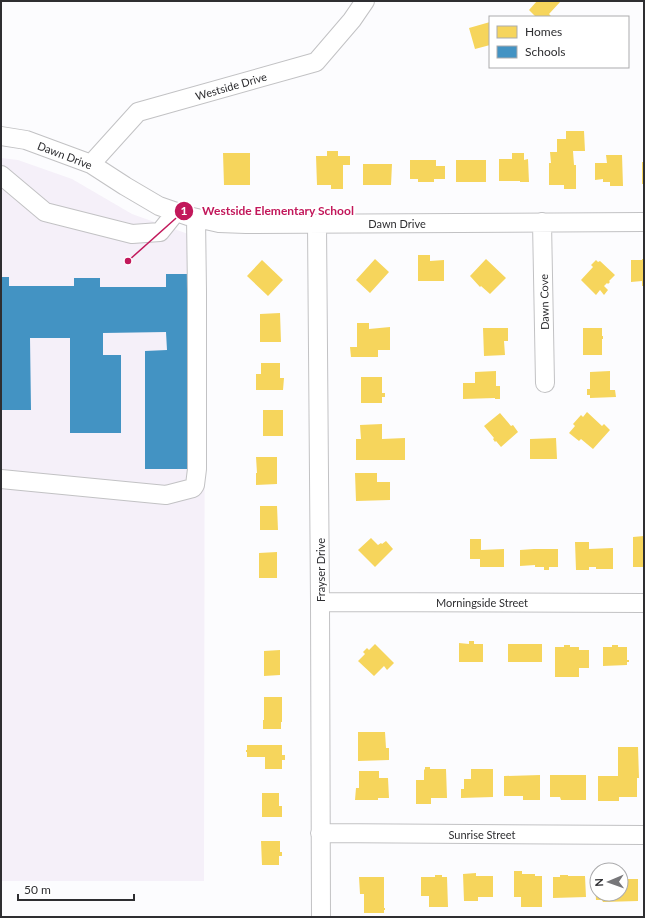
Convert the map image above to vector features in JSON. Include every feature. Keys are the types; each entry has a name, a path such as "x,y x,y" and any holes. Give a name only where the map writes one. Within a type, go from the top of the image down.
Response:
{"street":[{"name":"Westside Drive","path":"91,164 138,112 316,62 352,20 365,1"},
{"name":"Dawn Drive","path":"1,136 26,140 91,164 160,206 188,216 219,223 317,224 644,222"},
{"path":"1,175 45,212 132,234 160,232 176,212"},
{"path":"1,479 166,495 193,488 195,485 197,469 196,218"},
{"name":"Dawn Cove","path":"542,222 545,383"},
{"name":"Frayser Drive","path":"317,224 321,917"},
{"name":"Morningside Street","path":"320,602 644,603"},
{"name":"Sunrise Street","path":"320,833 644,835"}],"shaded area":[{"path":"1,158 18,160 72,179 132,214 205,240 204,881 1,881"}],"building: Homes":[{"path":"537,1 561,1 549,14 551,16 535,16 529,10"},
{"path":"489,22 489,45 475,49 469,28"},
{"path":"566,131 584,131 585,151 573,151 574,165 576,165 576,189 564,189 564,185 549,185 549,163 551,163 550,152 557,152 557,139 566,139"},
{"path":"327,151 338,151 338,156 350,156 350,165 343,165 343,189 331,189 331,185 317,185 316,156 327,156"},
{"path":"223,153 250,153 250,185 224,185"},
{"path":"512,153 524,153 524,160 528,159 529,182 499,181 499,159 512,159"},
{"path":"606,155 622,155 623,186 610,186 610,182 603,182 603,179 595,180 595,163 607,163"},
{"path":"410,160 436,160 436,166 445,166 445,179 434,179 434,182 418,182 418,179 410,179"},
{"path":"456,160 486,160 486,182 456,182"},
{"path":"642,162 644,162 644,184 642,184"},
{"path":"363,164 392,164 391,185 363,185"},
{"path":"418,255 430,255 430,261 444,260 444,281 418,281"},
{"path":"375,259 389,272 370,293 356,280"},
{"path":"486,259 506,278 490,294 481,286 480,287 470,276"},
{"path":"644,259 644,286 642,286 642,281 631,282 631,260"},
{"path":"262,260 283,280 268,296 247,276"},
{"path":"596,260 598,262 600,261 615,275 608,284 607,283 604,286 608,290 604,295 600,290 596,295 581,280 593,267 591,265"},
{"path":"280,313 281,342 260,342 260,314"},
{"path":"357,323 369,323 369,329 390,327 390,350 378,350 378,357 351,357 350,347 357,347"},
{"path":"483,328 508,328 508,341 504,341 505,355 484,356"},
{"path":"583,328 602,328 602,355 583,355"},
{"path":"261,363 280,363 280,378 284,378 283,390 256,390 256,374 261,374"},
{"path":"496,371 496,386 500,386 500,399 463,399 463,383 475,383 475,372"},
{"path":"610,371 610,390 615,390 616,397 590,398 590,395 587,395 587,389 590,389 590,372"},
{"path":"361,377 382,377 382,393 385,393 385,397 382,397 382,403 361,403"},
{"path":"263,410 283,410 283,436 263,436"},
{"path":"587,412 602,426 604,424 610,430 593,449 581,439 579,441 569,433 575,426 573,424 581,415 583,417"},
{"path":"500,413 518,432 501,447 496,441 495,442 493,439 494,438 484,426"},
{"path":"382,424 382,439 405,438 405,460 356,460 356,439 361,439 360,425"},
{"path":"556,438 557,459 530,459 530,439"},
{"path":"256,457 277,457 277,484 256,485"},
{"path":"355,473 377,473 377,482 390,482 390,500 356,501"},
{"path":"260,506 277,506 278,530 260,530"},
{"path":"644,536 644,567 633,567 633,537"},
{"path":"371,538 378,545 386,541 393,549 375,567 358,550"},
{"path":"470,539 481,539 481,550 504,549 504,567 480,567 480,559 470,559"},
{"path":"575,542 589,542 589,549 613,548 613,569 596,569 596,567 589,567 589,570 576,570"},
{"path":"558,549 558,567 549,567 549,570 544,570 544,567 535,567 535,565 520,566 520,550"},
{"path":"277,552 277,578 259,578 259,553"},
{"path":"469,641 474,641 474,644 483,644 483,662 459,662 459,643 469,644"},
{"path":"375,644 394,663 387,670 384,666 374,676 358,661 365,654 363,652 367,648 369,650"},
{"path":"508,644 542,644 542,662 508,662"},
{"path":"564,645 579,647 579,650 589,650 589,668 579,668 579,677 555,677 555,647 564,647"},
{"path":"612,645 627,647 627,660 629,660 629,662 627,662 627,665 603,666 603,647 612,647"},
{"path":"280,650 280,675 264,676 264,651"},
{"path":"264,697 282,697 281,729 263,729"},
{"path":"358,732 385,732 386,748 389,748 389,760 358,761"},
{"path":"247,745 282,745 282,755 285,755 285,760 282,760 282,769 265,769 265,757 247,757"},
{"path":"618,747 638,747 639,778 637,778 637,797 619,797 619,801 598,801 598,776 618,776"},
{"path":"425,767 430,767 430,769 446,769 447,798 431,798 431,804 416,804 416,780 424,780"},
{"path":"471,769 493,769 493,797 461,798 461,789 464,789 464,779 471,779"},
{"path":"359,771 379,771 379,778 388,778 389,798 378,798 378,800 355,800 356,788 359,788"},
{"path":"540,775 540,800 523,800 523,796 504,796 504,776"},
{"path":"550,775 586,775 586,800 561,800 560,797 550,797"},
{"path":"262,793 279,793 279,806 282,806 282,817 262,817"},
{"path":"261,841 280,841 280,852 282,852 282,856 279,856 279,865 262,865"},
{"path":"514,871 522,871 522,874 535,874 535,876 542,876 542,907 521,907 521,897 514,897"},
{"path":"476,873 476,876 493,876 493,897 478,897 478,901 464,901 463,874"},
{"path":"435,875 447,877 448,907 429,907 429,896 421,896 421,877 435,877"},
{"path":"560,875 585,876 586,897 553,898 553,877 560,877"},
{"path":"359,877 384,877 384,913 364,913 364,894 360,894"},
{"path":"629,879 638,879 638,901 629,901"}],"building: Schools":[{"path":"166,274 190,274 190,469 145,469 145,351 167,350 166,332 103,333 103,355 121,355 121,433 70,433 70,338 30,338 31,410 1,410 1,277 9,277 9,286 74,286 74,278 100,278 100,287 166,287"}],"place":[{"name":"Westside Elementary School","path":"128,261"}]}
